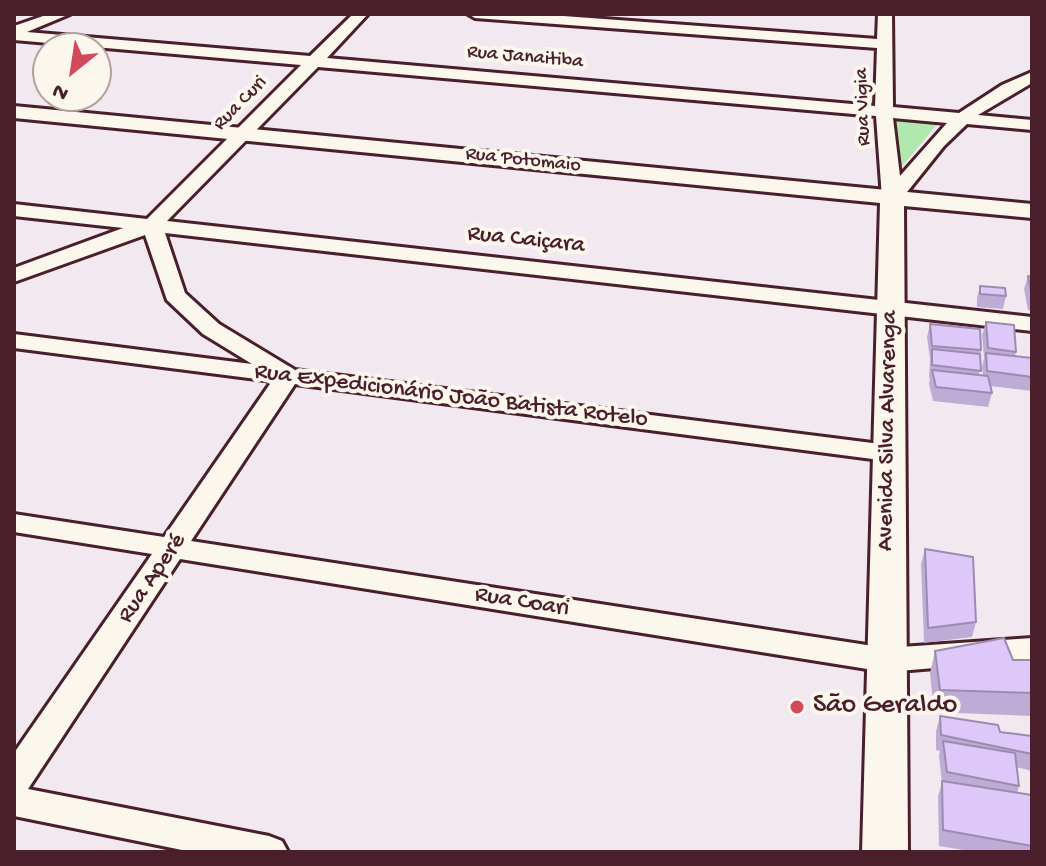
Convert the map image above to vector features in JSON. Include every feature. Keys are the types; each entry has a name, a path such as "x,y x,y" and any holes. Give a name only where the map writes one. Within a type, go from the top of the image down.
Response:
{"street":[{"path":"14,33 63,14"},
{"name":"Rua Curi","path":"152,225 361,14"},
{"path":"475,14 884,44"},
{"name":"Rua Vigia","path":"885,14 884,111 892,198"},
{"name":"Rua Janaitiba","path":"14,33 1032,125"},
{"path":"892,198 959,118 1002,90 1032,77"},
{"name":"Rua Potomaio","path":"14,112 1032,211"},
{"name":"Avenida Silva Alvarenga","path":"885,852 892,198"},
{"name":"Rua Caiçara","path":"14,210 1032,324"},
{"path":"14,275 152,225 175,295 211,329 288,376"},
{"name":"Rua Expedicionário João Batista Rotelo","path":"14,341 888,453"},
{"name":"Rua Aperé","path":"14,781 288,376"},
{"name":"Rua Coari","path":"14,523 886,660 1032,649"},
{"path":"14,801 269,852"}],"green space":[{"path":"892,115 941,120 898,171"}],"building":[{"path":"980,286 1005,288 1006,296 980,294"},
{"path":"986,322 1014,325 1016,352 988,348"},
{"path":"930,324 980,329 981,350 932,346"},
{"path":"932,349 980,354 981,371 932,365"},
{"path":"986,353 1032,358 1032,377 987,371"},
{"path":"932,370 988,376 992,393 936,387"},
{"path":"925,549 973,557 976,622 928,628"},
{"path":"1004,638 1013,660 1032,660 1032,693 940,690 935,651"},
{"path":"940,716 998,725 1000,732 1032,736 1032,754 941,735"},
{"path":"943,741 1015,753 1019,786 947,772"},
{"path":"942,781 1032,795 1032,846 943,830"}],"place":[{"name":"São Geraldo","path":"797,707"}]}
